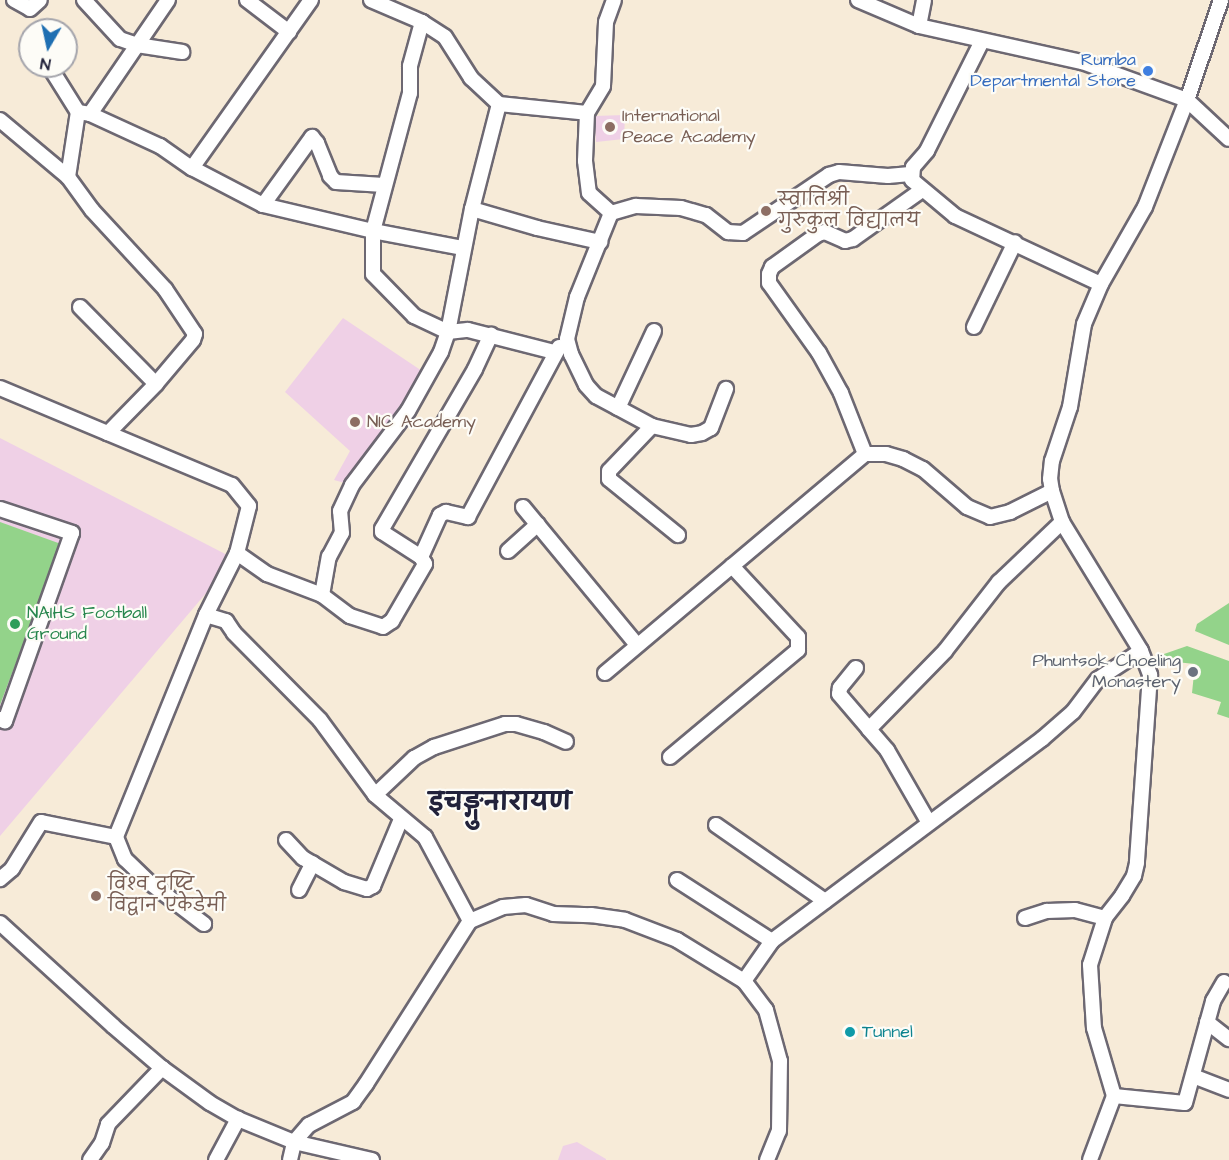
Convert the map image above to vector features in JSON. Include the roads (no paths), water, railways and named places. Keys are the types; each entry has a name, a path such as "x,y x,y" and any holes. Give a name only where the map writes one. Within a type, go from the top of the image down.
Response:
{"street":[{"path":"14,0 30,9 40,0"},
{"path":"84,0 120,39 137,45 182,52"},
{"path":"69,177 84,113 137,45 168,0"},
{"path":"247,0 289,32"},
{"path":"192,168 311,0"},
{"path":"370,0 422,22 445,37 471,78 499,104 587,113"},
{"path":"611,213 589,193 585,161 587,113 603,86 606,22 614,0"},
{"path":"858,0 919,26 1082,62 1187,100 1229,139"},
{"path":"919,26 924,0"},
{"path":"1090,1160 1114,1096 1094,1028 1090,965 1105,918 1134,876 1137,863 1140,786 1150,690 1147,663 1141,651 1062,522 1050,479 1052,461 1070,407 1084,324 1101,284 1146,207 1187,100 1221,0"},
{"path":"422,22 410,66 410,93 373,231 373,274 414,316 448,332 468,330 491,334 555,352"},
{"path":"611,213 636,206 681,208 706,215 728,231 743,233 829,175 839,172 888,176 910,174 927,151 982,41"},
{"path":"58,78 84,113 160,146 192,168 263,205 373,231 463,248"},
{"path":"322,595 329,556 342,533 340,511 348,494 363,467 408,411 441,352 448,332 472,209 499,104"},
{"path":"0,120 69,177 92,210 165,289 192,326 195,334 194,340 156,384 108,433"},
{"path":"263,205 312,137 317,143 330,176 336,182 384,185"},
{"path":"910,174 912,180 922,190 955,216 1101,284"},
{"path":"865,454 836,383 819,353 770,283 769,274 772,267 818,234 825,232 845,241 853,239 922,190"},
{"path":"472,209 537,228 600,242"},
{"path":"611,213 577,297 567,339 571,354 586,385 596,396 652,426 691,435 711,428 726,389"},
{"path":"974,327 1015,242"},
{"path":"80,307 156,384"},
{"path":"618,408 654,332"},
{"path":"237,553 267,574 322,595 350,616 383,627 392,621 425,564 421,557 382,532 382,529 475,369 491,334"},
{"path":"421,557 440,515 446,512 468,517 555,352 567,339"},
{"path":"0,388 232,485 249,506 237,553 207,615 116,837 125,859 150,883 204,924"},
{"path":"652,426 609,471 609,476 678,535"},
{"path":"605,673 865,454 885,454 903,459 923,469 967,507 990,517 1010,512 1052,491"},
{"path":"523,507 637,645"},
{"path":"0,509 72,533 5,720 0,719"},
{"path":"869,729 945,651 999,582 1062,522"},
{"path":"508,550 538,524"},
{"path":"670,757 798,650 798,637 732,566"},
{"path":"207,615 226,621 234,633 312,712 375,795 425,837 470,921"},
{"path":"744,981 772,941 1042,739 1073,712 1098,679 1141,651"},
{"path":"856,668 840,688 839,694 887,750 929,823"},
{"path":"375,795 414,758 505,724 516,724 544,732 566,742"},
{"path":"286,840 313,863 344,882 370,889 401,819"},
{"path":"0,879 12,869 41,822 116,837"},
{"path":"716,825 825,901"},
{"path":"299,890 313,863"},
{"path":"676,880 772,941"},
{"path":"290,1160 294,1142 309,1125 353,1102 470,921 502,907 526,905 553,914 591,915 625,920 677,940 744,981 766,1010 780,1061 779,1131 767,1160"},
{"path":"1025,918 1047,911 1075,910 1105,918"},
{"path":"0,922 51,971 162,1068 210,1103 238,1119 294,1142 372,1160"},
{"path":"1114,1096 1185,1103 1213,1001 1224,982"},
{"path":"1207,1022 1229,1039"},
{"path":"90,1160 102,1143 108,1124 162,1068"},
{"path":"1193,1076 1229,1090"},
{"path":"216,1160 238,1119"}],"place":[{"name":"Rumba Departmental Store","path":"1148,71"},
{"name":"International Peace Academy","path":"610,127"},
{"name":"स्वातिश्री गुरुकुल विद्यालय","path":"766,211"},
{"name":"NIC Academy","path":"355,422"},
{"name":"NAIHS Football Ground","path":"15,624"},
{"name":"Phuntsok Choeling Monastery","path":"1193,672"},
{"name":"विश्व दृष्टि विद्वान एकेडेमी","path":"96,896"},
{"name":"Tunnel","path":"850,1032"}],"district":[{"name":"इचङ्गुनारायण","path":"500,804"}]}
